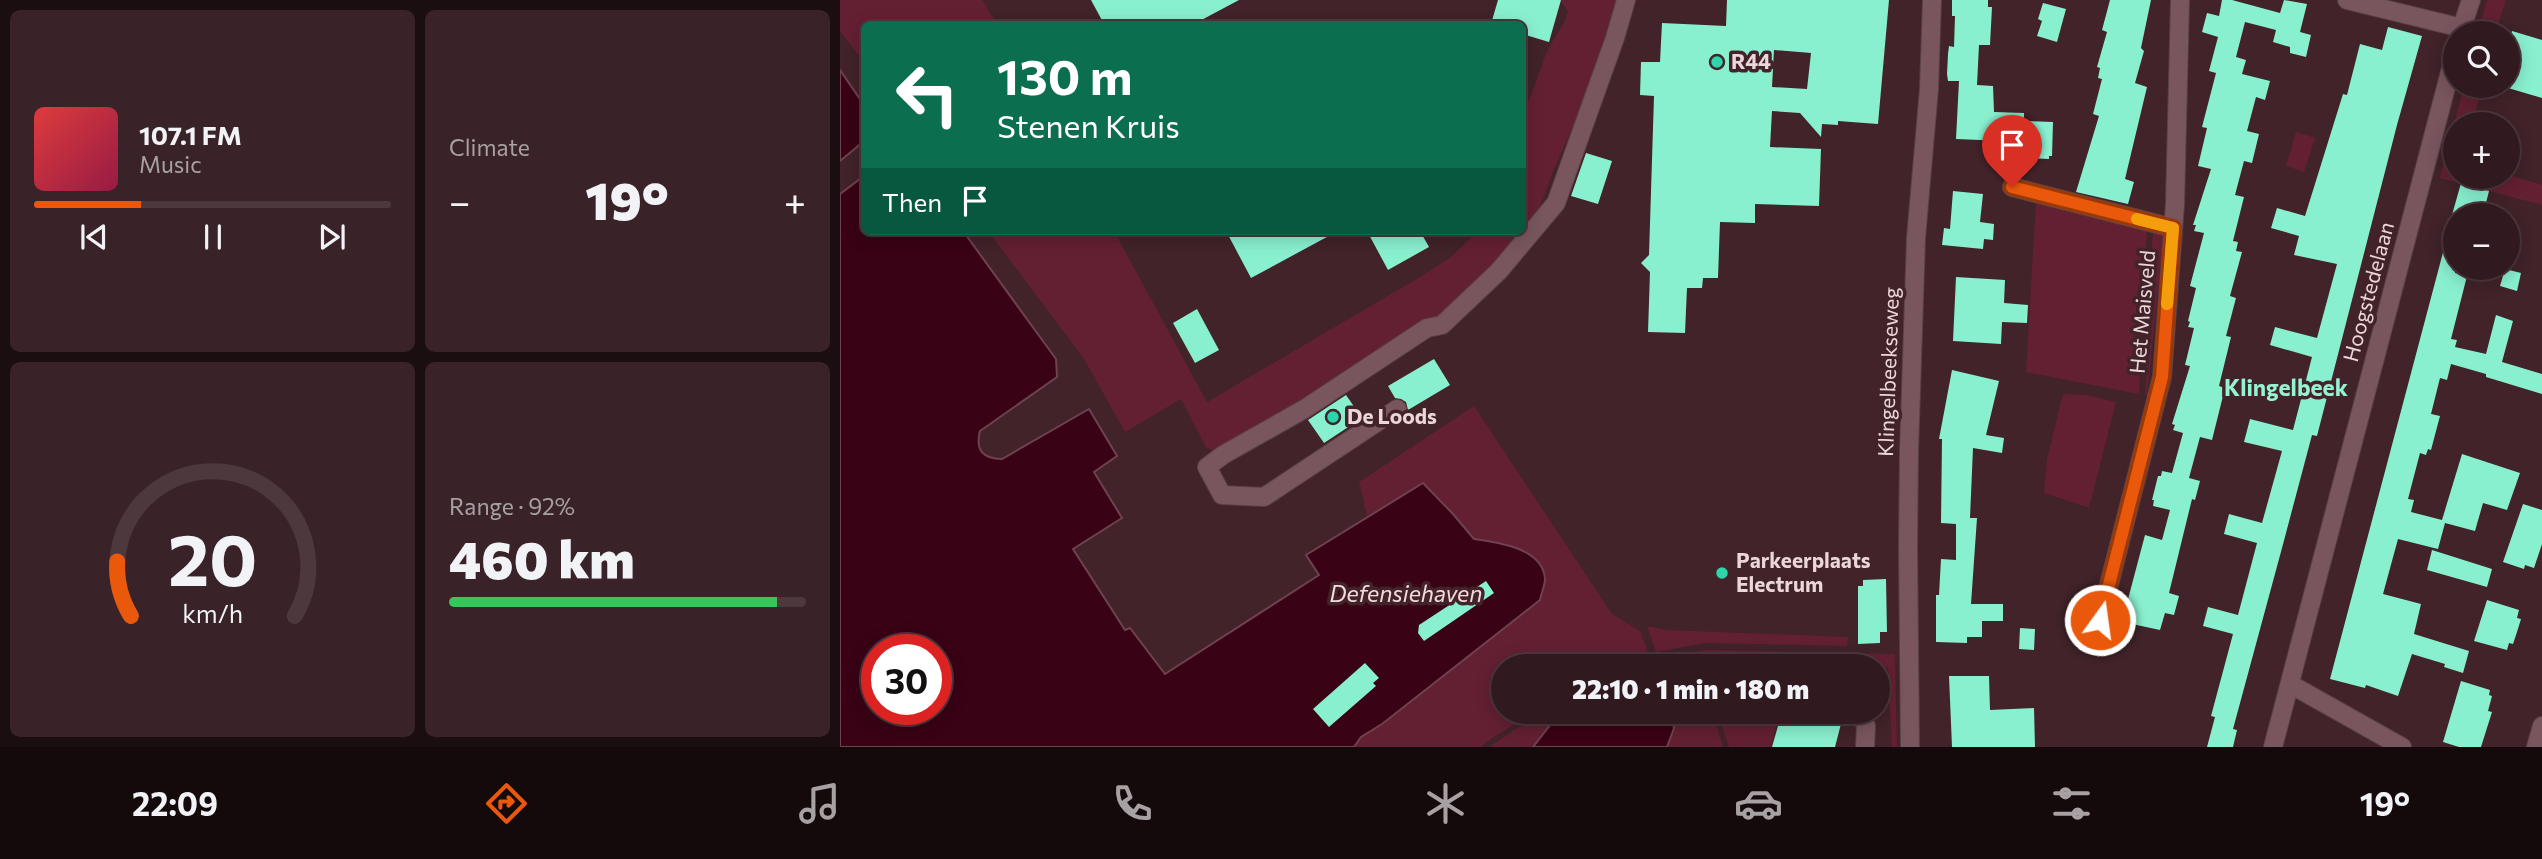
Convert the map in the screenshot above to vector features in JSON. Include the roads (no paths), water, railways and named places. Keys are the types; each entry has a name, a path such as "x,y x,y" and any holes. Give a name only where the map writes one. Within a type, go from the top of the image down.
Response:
{"street":[{"path":"1397,409 1264,498 1222,495 1207,467 1223,455 1306,408 1427,328 1441,325 1499,271 1556,203 1626,0"},
{"name":"Klingelbeekseweg","path":"1910,747 1910,424 1916,238 1928,100 1932,0"},
{"name":"Het Maisveld","path":"2100,620 2162,377 2173,228 2180,0"},
{"path":"2347,0 2443,25"},
{"path":"2464,21 2471,0"},
{"name":"Hoogstedelaan","path":"2273,747 2443,98"},
{"path":"2012,187 2173,228"},
{"path":"2290,684 2402,747"},
{"path":"1865,724 1865,747"},
{"path":"2536,747 2542,726"}],"water":[{"path":"840,70 861,101 861,144 840,161"},
{"name":"Defensiehaven","path":"861,178 861,235 966,235 1056,359 1057,377 980,431 980,448 985,455 1002,459 1089,409 1117,456 1094,472 1122,518 1073,549 1125,630 1130,628 1165,674 1319,575 1306,555 1423,483 1474,539 1517,548 1536,560 1545,579 1540,600 1382,724 1361,737 1354,747 840,747 840,194"},
{"path":"1551,724 1673,724 1674,728 1667,747 1533,747"}],"place":[{"name":"R44","path":"1717,62"},
{"name":"De Loods","path":"1333,417"},
{"name":"Parkeerplaats Electrum","path":"1722,573"}],"district":[{"name":"Klingelbeek","path":"2286,388"}]}
